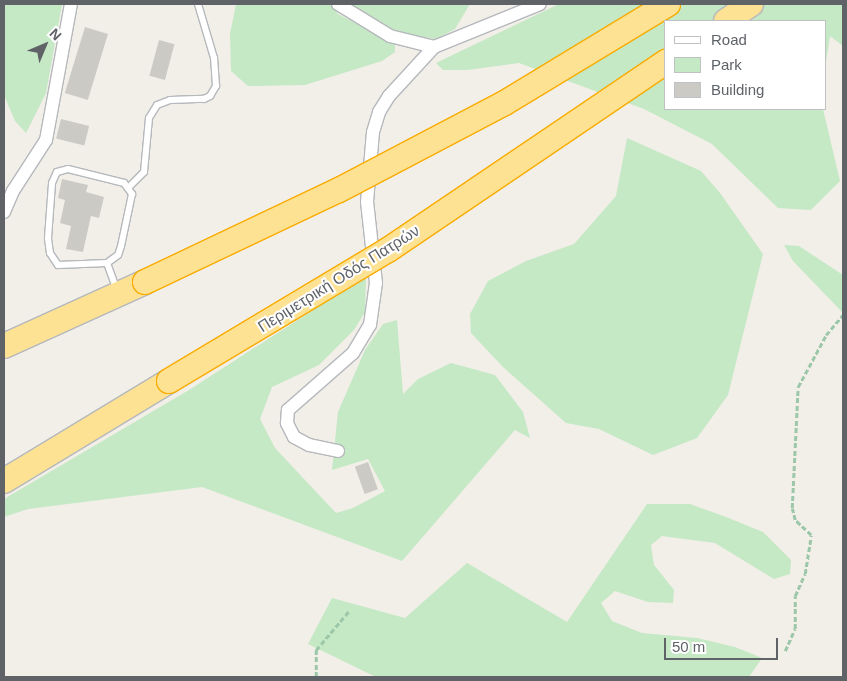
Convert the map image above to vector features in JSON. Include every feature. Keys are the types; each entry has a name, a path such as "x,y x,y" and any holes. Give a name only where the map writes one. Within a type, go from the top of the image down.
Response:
{"highway":[{"path":"4,346 145,282 339,190 503,104 668,4"},
{"path":"727,20 751,4"},
{"name":"Περιμετρική Οδός Πατρών","path":"4,481 388,250 664,63"}],"street":[{"path":"4,212 13,190 46,140 71,4"},
{"path":"338,4 390,36 434,47"},
{"path":"338,451 309,445 294,437 287,423 288,410 353,353 370,325 376,283 367,202 373,132 389,96 434,47 540,4"}],"lane":[{"path":"129,188 115,180 68,169 57,172 52,183 48,238 50,253 58,265 107,263 118,255 130,207 129,188 144,172 149,118 156,105 170,100 204,99 210,96 216,86 214,58 198,4"},
{"path":"107,263 118,293"}],"path":[{"path":"785,652 795,630 795,596 805,574 811,536 795,520 792,508 798,387 826,335 843,314"},
{"path":"316,677 316,650 349,611"}],"green space":[{"path":"4,4 62,4 46,93 26,133 15,121 4,95"},
{"path":"236,4 331,4 338,14 395,44 395,52 382,61 305,85 248,86 231,71 230,34"},
{"path":"344,4 470,4 455,29 436,39 398,33"},
{"path":"559,4 843,4 843,46 830,36 827,56 827,20 664,20 664,110 823,110 840,181 811,210 778,208 712,144 644,109 519,63 467,70 443,70 436,63"},
{"path":"627,138 701,171 720,193 763,254 728,395 697,438 653,455 599,429 566,423 503,367 471,333 470,314 488,281 526,261 574,244 616,196"},
{"path":"784,245 799,246 843,275 843,313 793,261"},
{"path":"366,276 365,312 354,330 319,365 272,387 260,419 275,448 336,513 353,508 385,491 368,459 332,470 338,412 365,350 383,324 397,320 403,394 418,379 451,363 495,375 523,412 530,438 515,430 402,561 202,487 28,509 4,517 4,499 189,390"},
{"path":"647,504 690,504 726,517 763,532 791,560 790,574 774,579 715,543 662,536 651,545 654,565 674,590 673,603 648,602 615,591 601,603 612,621 642,633 697,638 735,647 762,658 749,677 376,677 308,644 332,598 405,618 467,563 567,622"}],"building":[{"path":"85,27 108,34 88,100 65,93"},
{"path":"159,40 174,44 165,80 149,76"},
{"path":"61,119 89,126 84,145 56,138"},
{"path":"62,179 88,185 86,192 104,197 99,218 91,216 83,252 66,249 71,226 60,223 65,200 58,198"},
{"path":"368,462 378,489 365,494 355,467"}]}
